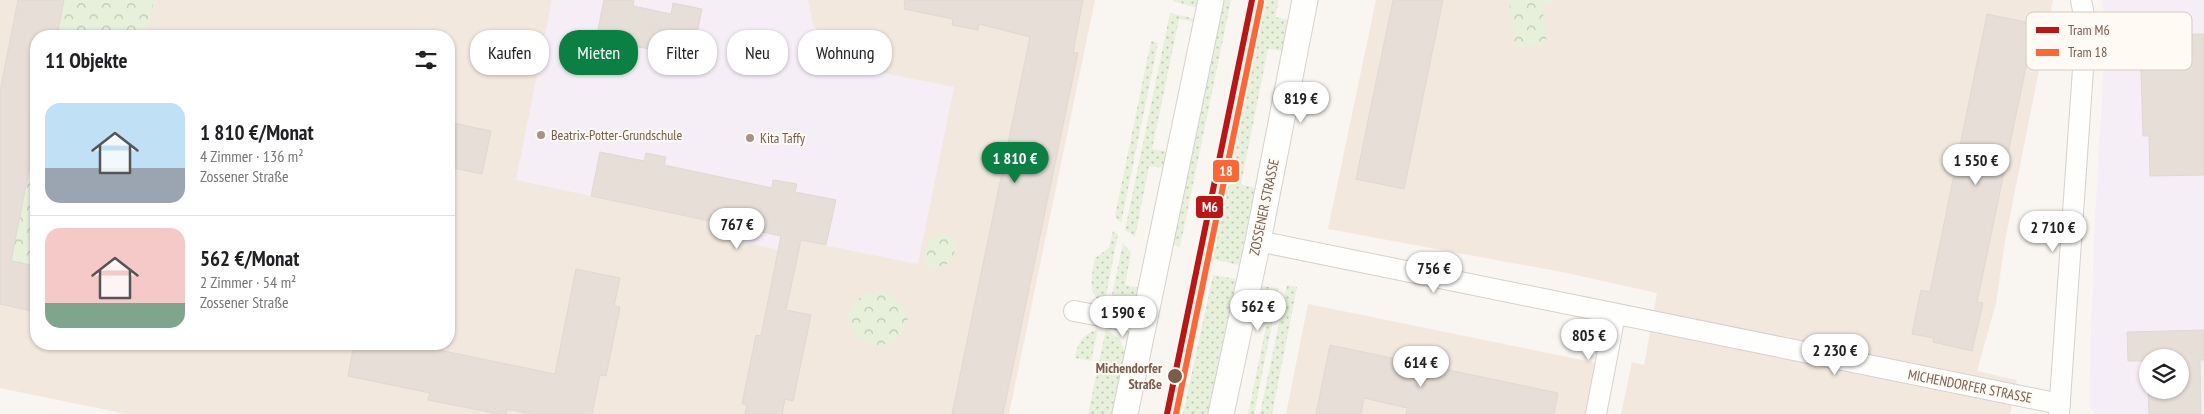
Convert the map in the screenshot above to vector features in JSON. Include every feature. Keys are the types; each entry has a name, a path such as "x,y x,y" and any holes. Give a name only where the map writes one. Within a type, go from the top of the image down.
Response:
{"street":[{"path":"1125,414 1210,0"},
{"name":"ZOSSENER STRASSE","path":"1221,414 1306,0"},
{"path":"2060,409 2083,70"},
{"name":"MICHENDORFER STRASSE","path":"1258,241 2060,409"},
{"path":"1074,311 1143,324"},
{"path":"1596,414 1616,315"}],"shaded area":[{"path":"0,0 1095,0 1009,414 126,414 0,388"},
{"name":"Kita Taffy","path":"552,0 808,0 813,24 817,30 798,30 798,75 892,75 954,87 918,264 783,237 780,250 738,241 741,228 516,180 537,75 549,75 549,30 546,30"},
{"path":"1376,0 2053,0 2051,12 2026,12 2026,70 2039,70 2005,241 1996,303 1977,371 2017,380 2010,414 1621,414 1632,362 1644,365 1657,293 1567,273 1328,229"},
{"path":"2102,0 2204,0 2204,414 2096,414 2089,407 2094,237 2104,70 2192,70 2192,12 2104,12"},
{"path":"1308,304 1597,363 1587,414 1286,414"}],"green space":[{"path":"64,0 154,0 147,30 64,30 64,28 59,26"},
{"path":"1198,0 1198,8 1173,1"},
{"path":"1222,0 1231,0 1180,247 1172,244"},
{"path":"1259,0 1279,0 1275,17 1289,20 1283,51 1268,49 1241,184 1255,188 1239,265 1207,258"},
{"path":"1509,0 1554,0 1554,3 1542,4 1547,43 1515,47"},
{"path":"1170,13 1196,19 1196,22 1179,19 1152,149 1168,152 1165,168 1149,166 1135,237 1125,230"},
{"path":"1151,41 1158,43 1121,223 1115,216"},
{"path":"30,165 30,265 2,259 15,241"},
{"path":"1113,231 1118,234 1104,305 1098,300 1092,289 1092,277 1095,258 1109,248"},
{"path":"942,232 948,234 955,241 952,259 940,267 927,266 925,250 933,237"},
{"path":"1123,243 1131,253 1125,285 1141,288 1129,304 1120,308 1109,309"},
{"path":"1213,275 1236,279 1208,414 1183,414"},
{"path":"1258,285 1279,289 1254,414 1248,414 1266,327 1250,324"},
{"path":"1287,285 1297,287 1272,414 1260,414"},
{"path":"884,292 899,303 908,320 900,334 890,342 879,345 859,338 853,330 850,320 853,306 863,295"},
{"path":"1098,329 1091,361 1075,358 1084,337"},
{"path":"1106,329 1120,340 1125,351 1114,414 1088,414"}],"building":[{"path":"18,0 64,0 58,30 30,30 30,165 11,261 30,265 30,311 0,304 0,91"},
{"path":"604,0 634,0 633,6 671,14 673,3 702,9 698,30 648,30 648,49 638,47 638,30 598,30"},
{"path":"905,0 1083,0 1073,52 1078,53 1003,414 952,414 1030,37 979,24 978,30 952,25 953,19 904,9"},
{"path":"1393,0 1443,0 1404,189 1356,179"},
{"path":"1987,14 2026,22 2026,67 1977,302 1983,303 1972,351 1933,342 1934,338 1912,334 1921,290 1930,292"},
{"path":"2192,34 2204,34 2204,175 2150,176 2149,136 2143,136 2141,70 2192,70"},
{"path":"455,123 491,131 482,174 455,168"},
{"path":"600,152 644,161 646,153 666,157 664,165 772,188 773,180 797,184 795,192 836,200 826,245 801,240 786,310 811,315 793,401 785,399 782,414 745,414 747,405 742,404 756,335 761,336 781,236 591,196"},
{"path":"576,269 620,278 614,306 620,307 606,376 600,375 592,414 531,414 507,409 506,414 499,414 428,400 430,393 348,376 353,350 439,350 555,374"},
{"path":"2204,330 2204,360 2200,360 2201,414 2149,414 2148,399 2189,399 2189,349 2139,349 2139,361 2128,361 2127,332"},
{"path":"1330,345 1558,393 1554,414 1406,414 1407,408 1364,398 1361,414 1316,414"}],"tram line":[{"name":"M6","path":"1167,414 1252,0"},
{"name":"18","path":"1176,414 1261,2"}],"place":[{"name":"Beatrix-Potter-Grundschule","path":"541,135"},
{"name":"Kita Taffy","path":"750,138"},
{"name":"Michendorfer Straße","path":"1175,376"}]}
